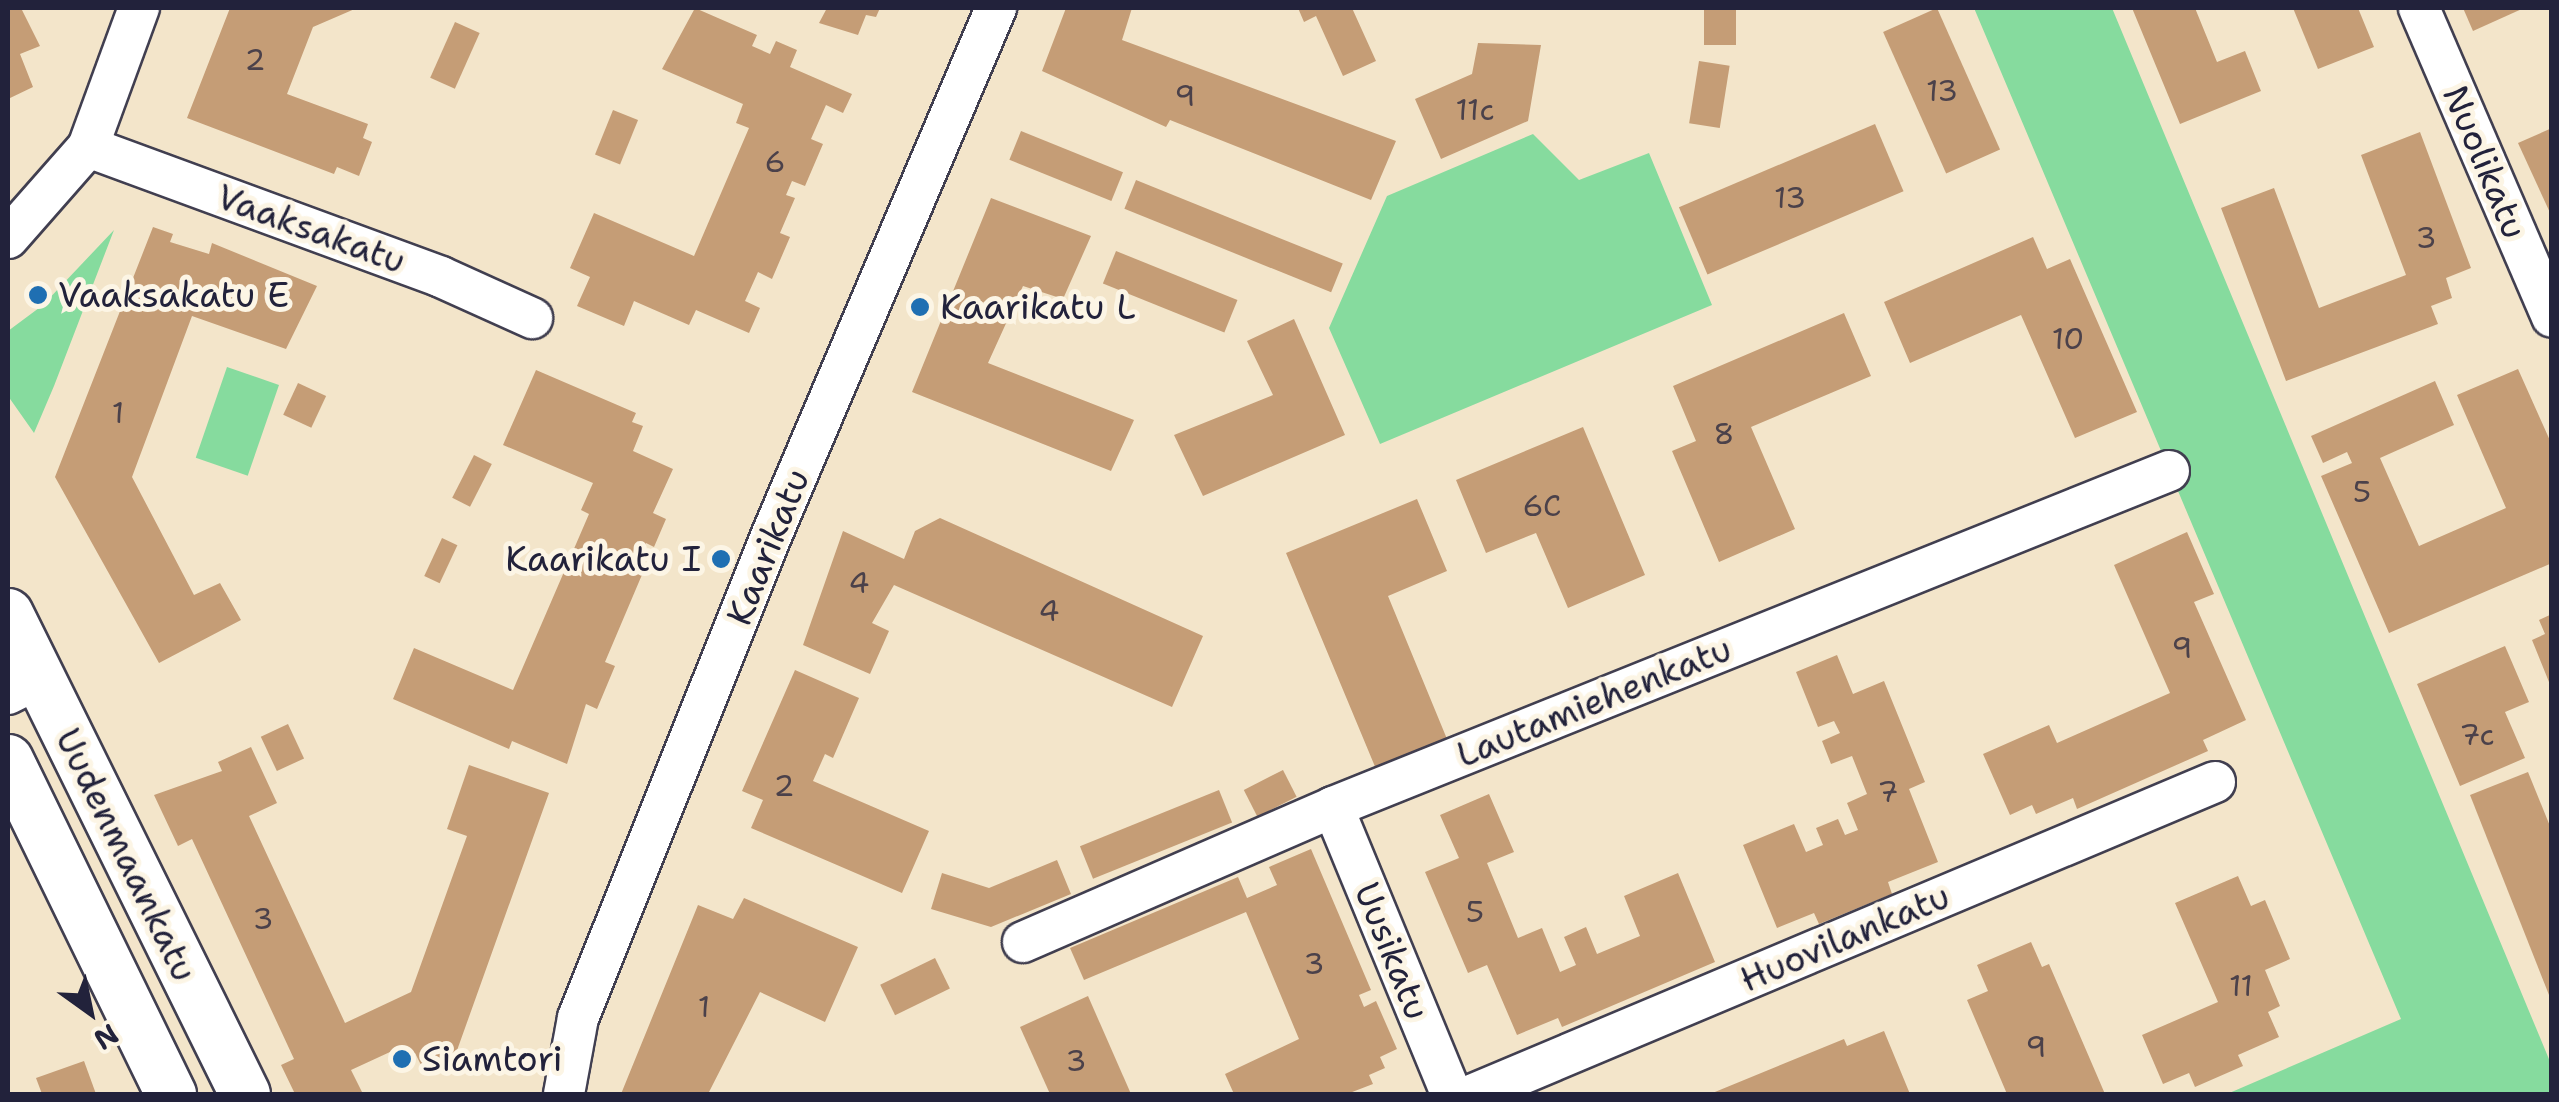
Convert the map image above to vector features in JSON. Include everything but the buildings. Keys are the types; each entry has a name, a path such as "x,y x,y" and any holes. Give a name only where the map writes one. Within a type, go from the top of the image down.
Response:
{"main road":[{"name":"Uudenmaankatu","path":"8,614 23,686 245,1094"},
{"name":"Uudenmaankatu","path":"8,760 171,1094"}],"street":[{"path":"8,238 88,147 140,8"},
{"name":"Kaarikatu","path":"564,1094 578,1018 772,534 996,8"},
{"name":"Nuolikatu","path":"2419,8 2552,317"},
{"name":"Vaaksakatu","path":"88,147 442,277 532,318"},
{"name":"Lautamiehenkatu","path":"1022,942 1333,807 2169,471"},
{"name":"Huovilankatu","path":"1474,1094 2215,782"},
{"name":"Uusikatu","path":"1333,807 1450,1094"}],"green space":[{"path":"1974,8 2112,8 2551,1064 2551,1094 2227,1094 2401,1019"},
{"path":"1533,134 1579,180 1649,153 1712,305 1380,444 1329,328 1387,196"},
{"path":"114,230 34,433 8,396 8,331 43,305"},
{"path":"227,367 279,385 248,476 196,458"}],"place":[{"name":"Vaaksakatu E","path":"38,295"},
{"name":"Kaarikatu L","path":"920,307"},
{"name":"Kaarikatu I","path":"721,559"},
{"name":"Siamtori","path":"402,1059"}]}
